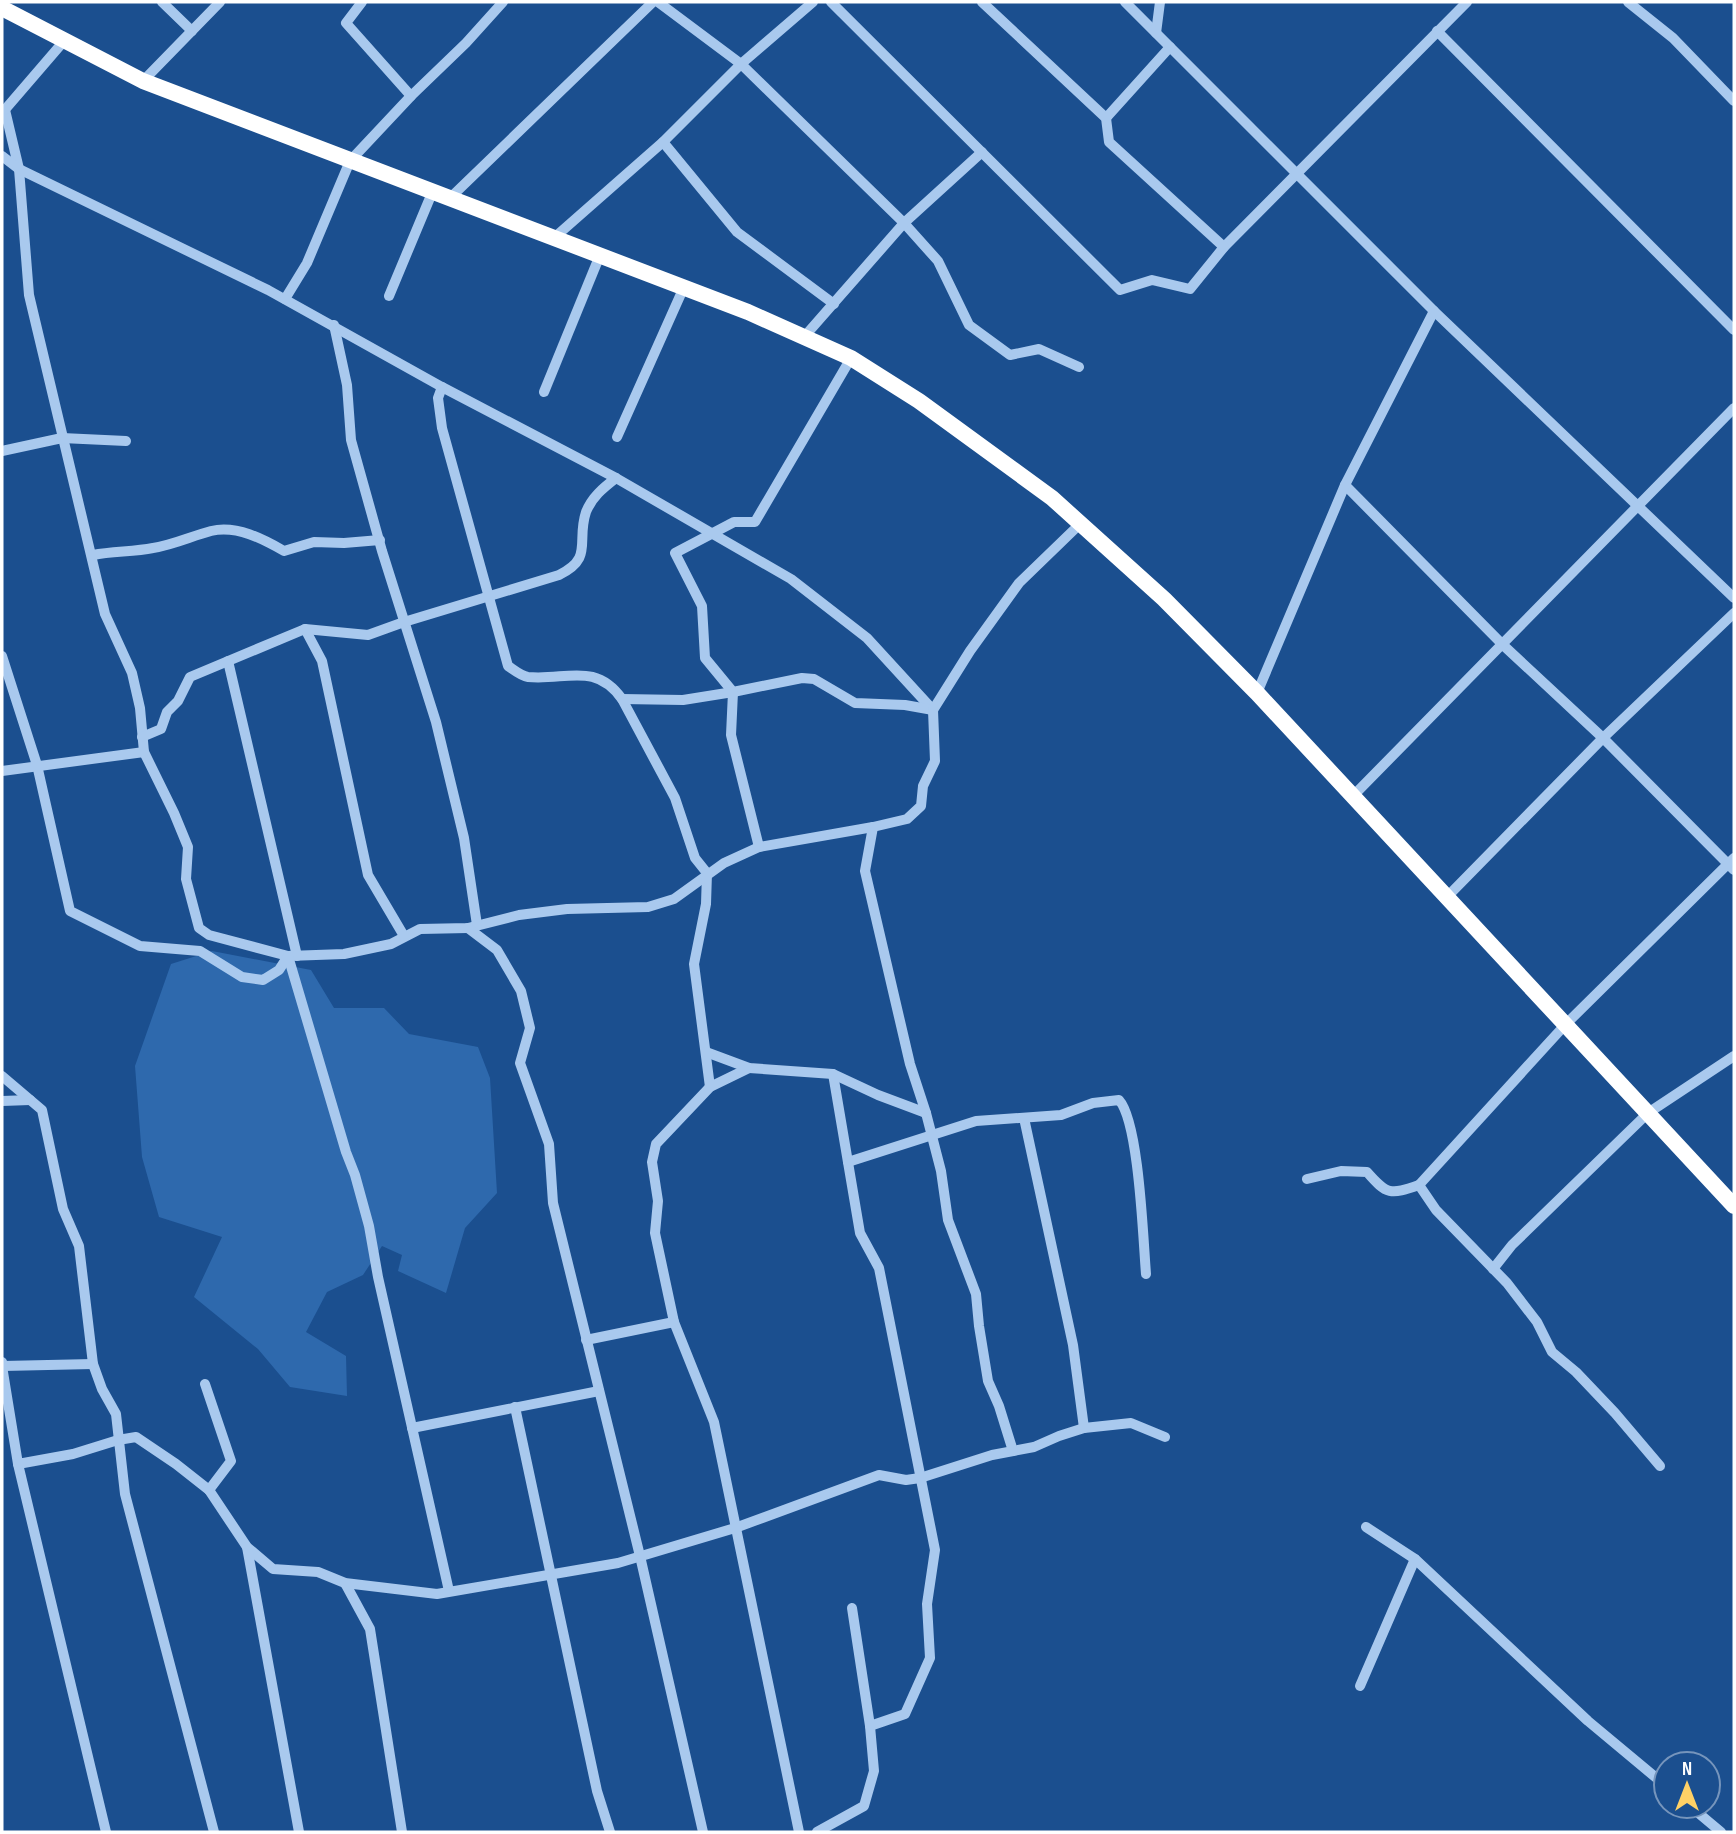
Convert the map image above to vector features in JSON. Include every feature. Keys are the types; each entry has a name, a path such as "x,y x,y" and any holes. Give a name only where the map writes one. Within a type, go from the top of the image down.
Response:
{"highway":[{"path":"2,8 143,81 432,193 555,237 804,337 851,358 919,401 1052,498 1164,599 1257,693 1734,1206"}],"street":[{"path":"162,2 192,31"},
{"path":"143,81 220,2"},
{"path":"362,2 346,23 411,96"},
{"path":"285,299 307,263 350,161 503,2"},
{"path":"449,199 655,2 741,64 904,223 938,261 969,325 1010,355 1039,349 1079,368"},
{"path":"555,237 663,142 741,64 813,2"},
{"path":"831,2 1120,290 1152,280 1190,289 1224,247 1467,2"},
{"path":"982,2 1106,118 1109,142 1224,247"},
{"path":"1125,2 1434,311 1734,598"},
{"path":"1156,33 1160,2"},
{"path":"1628,2 1673,38 1734,101"},
{"path":"1437,32 1734,330"},
{"path":"64,41 3,111 19,169 29,295 105,614 132,673 140,708 144,752 188,847 186,879 199,928 209,935 293,956 344,954 391,944 420,929 473,926 519,915 567,909 648,907 674,898 707,873 759,847 907,819 920,806 923,786 935,761 933,710 970,651 1020,583 1081,523"},
{"path":"1106,118 1170,47"},
{"path":"663,142 737,232 834,304"},
{"path":"804,337 904,223 982,152"},
{"path":"2,156 19,169 235,272 442,387 616,478 792,579 867,638 933,710"},
{"path":"388,296 432,193"},
{"path":"544,392 600,255"},
{"path":"617,437 684,287"},
{"path":"1257,693 1345,485 1434,311"},
{"path":"334,326 347,385 351,440 436,722 464,838 473,926 497,950 521,991 530,1028 520,1063 549,1144 552,1203 640,1556 703,1832"},
{"path":"759,847 731,735 733,692 705,659 702,606 675,553 734,522 755,522 851,358"},
{"path":"442,387 438,398 442,428 508,666 525,677 578,674 612,685 675,798 695,858 707,873 706,904 694,964 710,1087"},
{"path":"1352,797 1734,408"},
{"path":"2,452 62,438 126,441"},
{"path":"142,737 161,729 167,712 178,701 190,677 305,629 368,635 572,569 581,558 587,511 598,492 616,478"},
{"path":"1307,1180 1341,1171 1367,1172 1383,1190 1396,1193 1419,1185 1565,1025 1732,864 1503,645 1345,485"},
{"path":"93,555 153,548 214,530 239,531 265,540 284,551 314,542 380,540"},
{"path":"1446,898 1602,738 1734,613"},
{"path":"305,629 322,661 368,875 404,936"},
{"path":"2,656 37,765 70,911 140,946 200,951 242,977 263,980 279,970 293,956"},
{"path":"228,661 293,956 369,1226 378,1277 449,1591"},
{"path":"622,699 683,700 802,678 814,679 855,703 905,705 933,710"},
{"path":"2,771 144,752"},
{"path":"873,827 865,871 910,1065 941,1171 948,1220 976,1294 988,1381 1013,1451"},
{"path":"706,1052 749,1068 833,1074 877,1095 926,1113"},
{"path":"1493,1269 1512,1245 1648,1113 1734,1056"},
{"path":"749,1068 710,1087 656,1144 652,1162 658,1201 655,1233 674,1322 714,1422 799,1832"},
{"path":"833,1074 860,1233 879,1268 935,1550 927,1604 930,1658 905,1714 870,1726"},
{"path":"2,1076 42,1110 63,1209 79,1246 93,1364 116,1415 125,1494 214,1832"},
{"path":"2,1101 30,1100"},
{"path":"848,1162 976,1121 1061,1115 1093,1102 1119,1100 1125,1106 1133,1143 1146,1273"},
{"path":"1024,1118 1073,1345 1084,1429"},
{"path":"1419,1185 1436,1210 1493,1269 1537,1322 1552,1352 1615,1413 1660,1466"},
{"path":"586,1340 674,1322"},
{"path":"93,1364 2,1365 18,1464 106,1832"},
{"path":"205,1384 231,1461 209,1490"},
{"path":"412,1428 599,1391"},
{"path":"515,1407 597,1791 610,1832"},
{"path":"18,1464 73,1454 136,1437 209,1490 247,1547 273,1569 318,1572 345,1583 437,1594 618,1563 735,1528 879,1475 906,1480 920,1478 992,1455 1034,1447 1084,1429 1131,1423 1165,1437"},
{"path":"1366,1527 1415,1559 1588,1721 1652,1774"},
{"path":"247,1547 299,1832"},
{"path":"1360,1686 1415,1559"},
{"path":"345,1583 370,1629 402,1832"},
{"path":"817,1832 864,1806 874,1772 870,1726 852,1608"},
{"path":"1707,1820 1721,1832"}],"shaded area":[{"path":"212,951 311,970 334,1008 384,1008 409,1034 478,1047 490,1078 497,1193 465,1228 446,1293 398,1271 402,1255 382,1246 363,1275 327,1292 306,1332 346,1356 347,1396 290,1387 258,1349 194,1297 222,1237 159,1217 142,1157 135,1066 171,964"}]}
